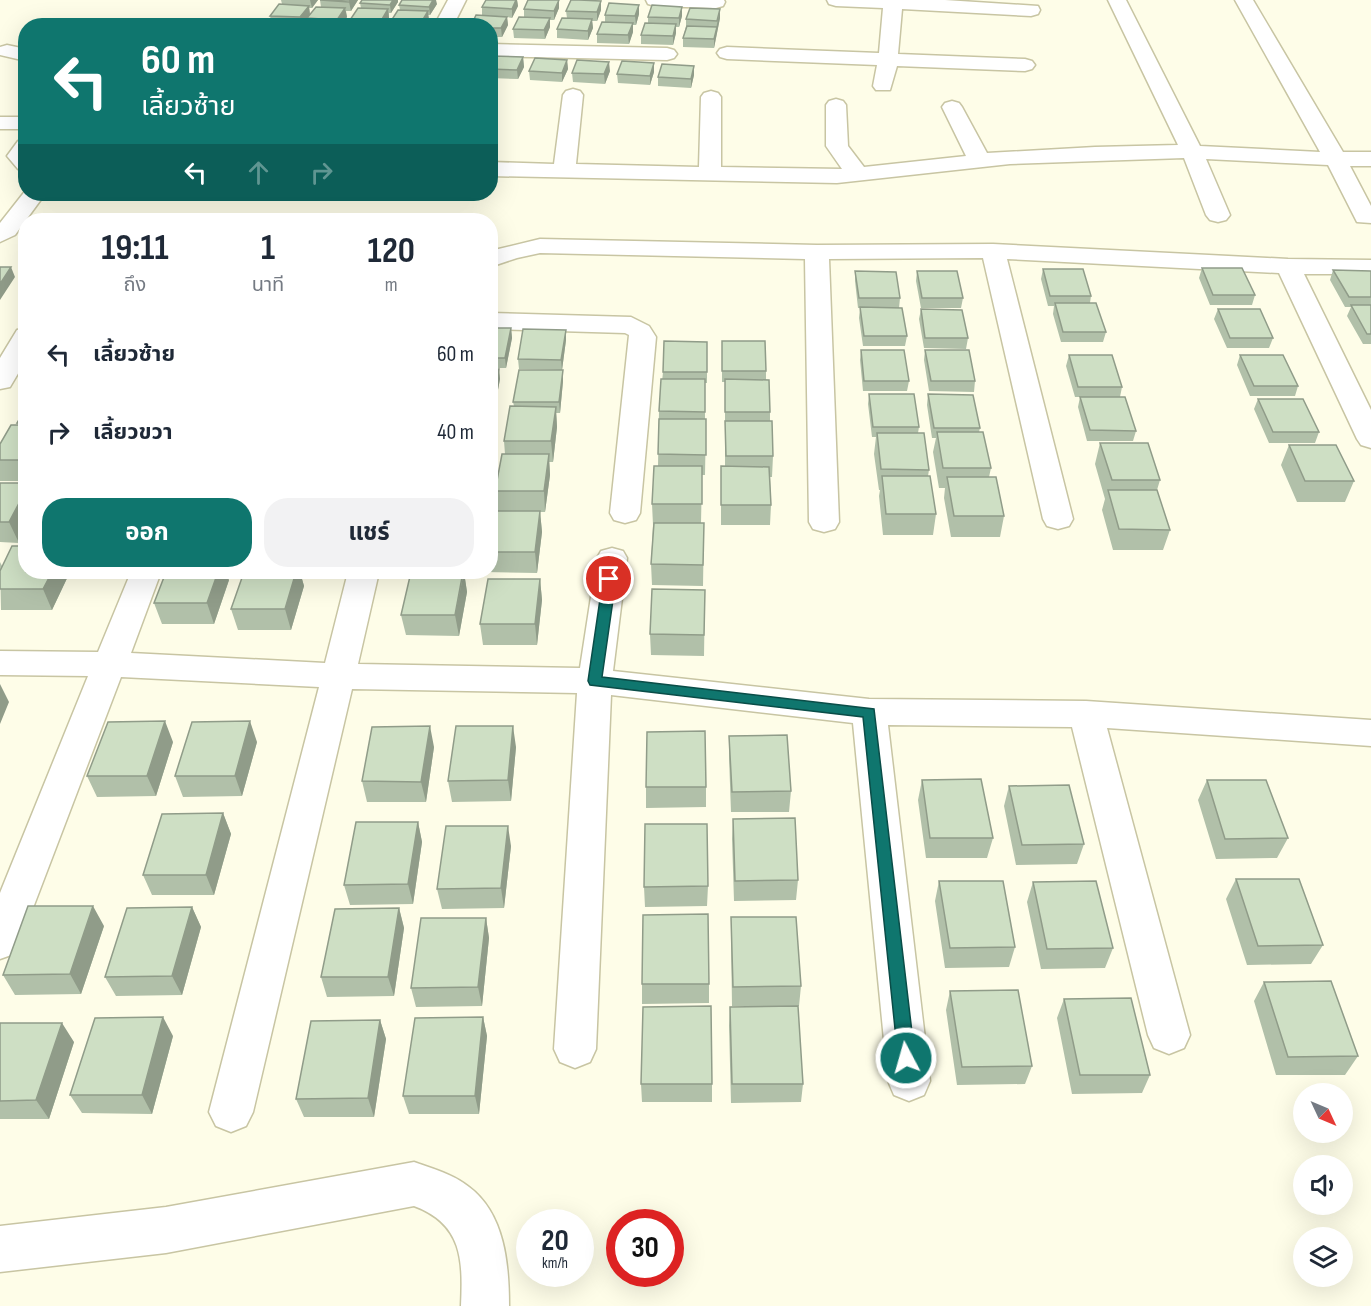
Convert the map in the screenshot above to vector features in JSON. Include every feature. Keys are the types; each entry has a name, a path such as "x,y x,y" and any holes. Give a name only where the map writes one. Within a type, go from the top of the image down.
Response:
{"street":[{"path":"447,18 457,0"},
{"path":"655,0 716,2"},
{"path":"836,0 1031,10"},
{"path":"1117,0 1192,152 1218,215"},
{"path":"1244,0 1336,160 1365,217"},
{"path":"883,86 893,2"},
{"path":"498,50 667,54"},
{"path":"727,53 1025,65"},
{"path":"564,171 573,95"},
{"path":"710,174 711,97"},
{"path":"836,105 837,146 858,175"},
{"path":"951,107 979,160"},
{"path":"0,123 18,123"},
{"path":"498,169 858,175 979,160 1034,156 1192,152 1336,160 1371,159"},
{"path":"0,234 7,230 18,215"},
{"path":"498,257 540,246 817,252 993,251 1288,266 1371,267"},
{"path":"993,251 1058,519"},
{"path":"817,252 824,522"},
{"path":"1288,266 1371,439"},
{"path":"498,321 631,325 640,331 643,337 625,513"},
{"path":"0,336 18,336"},
{"path":"0,381 18,349"},
{"path":"575,1049 595,681 612,558"},
{"path":"0,942 144,579"},
{"path":"231,1112 362,579"},
{"path":"0,663 111,664 337,676 595,681 869,712 1086,714 1371,734"},
{"path":"869,712 909,1081"},
{"path":"1086,714 1169,1035"},
{"path":"0,1249 166,1230 414,1184 433,1189 467,1214 477,1232 487,1270 485,1306"}],"building":[{"path":"320,0 351,0 349,2"},
{"path":"362,0 393,0 390,5 360,3"},
{"path":"402,0 433,0 429,7 399,5"},
{"path":"486,0 516,0 512,9 482,7"},
{"path":"528,0 559,0 554,11 524,9"},
{"path":"571,0 601,1 597,12 566,11"},
{"path":"609,3 639,5 635,16 605,15"},
{"path":"279,4 309,6 300,17 270,16"},
{"path":"652,5 682,7 679,18 648,17"},
{"path":"316,7 345,8 338,18 307,18"},
{"path":"358,8 388,9 383,18 351,18"},
{"path":"690,8 720,9 717,21 686,19"},
{"path":"398,10 428,11 424,18 393,18"},
{"path":"476,15 507,17 501,28 498,28 498,18 475,18"},
{"path":"519,17 550,18 544,30 513,29"},
{"path":"562,18 592,19 588,31 557,29"},
{"path":"602,22 633,23 628,35 597,34"},
{"path":"645,23 676,24 673,36 641,35"},
{"path":"687,26 717,27 714,39 683,38"},
{"path":"498,56 523,57 517,70 498,69"},
{"path":"535,58 567,60 562,73 529,71"},
{"path":"577,60 609,62 604,74 572,73"},
{"path":"622,61 654,63 650,76 617,74"},
{"path":"662,64 694,66 691,79 658,77"},
{"path":"0,267 11,267 0,284"},
{"path":"1202,268 1242,268 1255,295 1213,295"},
{"path":"1043,269 1083,269 1091,296 1050,296"},
{"path":"1333,270 1371,271 1371,297 1349,297"},
{"path":"855,271 896,272 900,298 859,298"},
{"path":"917,271 957,271 963,298 922,298"},
{"path":"1055,303 1096,303 1106,332 1063,332"},
{"path":"1351,305 1371,305 1371,334 1367,334"},
{"path":"860,307 902,308 907,336 864,336"},
{"path":"921,309 962,310 968,338 925,338"},
{"path":"1218,309 1260,309 1273,338 1230,338"},
{"path":"498,328 511,328 505,358 498,358"},
{"path":"523,329 566,330 561,360 518,359"},
{"path":"664,341 707,342 707,372 663,372"},
{"path":"722,341 765,341 766,371 722,371"},
{"path":"861,350 904,350 909,381 864,381"},
{"path":"925,350 969,350 975,381 931,381"},
{"path":"1069,355 1112,355 1122,387 1078,387"},
{"path":"1240,355 1283,355 1298,386 1254,386"},
{"path":"519,370 563,370 559,402 513,402"},
{"path":"661,379 705,379 705,412 659,411"},
{"path":"725,379 769,380 770,412 725,412"},
{"path":"869,394 914,394 919,427 873,427"},
{"path":"928,394 973,395 980,428 934,428"},
{"path":"1080,397 1125,397 1136,431 1090,430"},
{"path":"1258,399 1303,399 1319,432 1273,432"},
{"path":"510,406 556,407 551,441 504,441"},
{"path":"659,419 706,419 706,455 658,454"},
{"path":"725,421 772,421 773,456 726,456"},
{"path":"11,425 18,425 18,460 0,460 0,444"},
{"path":"937,432 983,432 991,468 943,468"},
{"path":"877,433 924,433 929,470 881,469"},
{"path":"1100,443 1148,443 1160,480 1112,480"},
{"path":"1289,445 1336,445 1354,481 1305,481"},
{"path":"502,454 549,454 544,491 498,491"},
{"path":"654,466 702,466 702,504 652,504"},
{"path":"721,466 769,467 771,505 721,505"},
{"path":"882,476 930,476 936,514 886,514"},
{"path":"947,477 996,477 1004,516 954,516"},
{"path":"0,483 18,483 18,505 9,522 0,522"},
{"path":"1108,490 1157,490 1170,530 1119,529"},
{"path":"498,511 540,511 535,552 498,552"},
{"path":"654,523 704,523 703,565 651,564"},
{"path":"12,546 18,546 18,579 48,579 43,589 0,589 0,571"},
{"path":"163,579 216,579 207,603 154,603"},
{"path":"242,579 294,579 285,609 231,609"},
{"path":"409,579 462,579 455,615 401,615"},
{"path":"488,579 540,579 535,624 480,624"},
{"path":"652,589 705,590 704,635 650,634"},
{"path":"165,721 147,776 87,776 108,722"},
{"path":"250,721 235,776 175,776 192,722"},
{"path":"430,726 421,782 362,781 372,727"},
{"path":"456,726 513,726 508,780 448,781"},
{"path":"705,731 706,787 646,787 647,732"},
{"path":"787,735 791,791 732,792 729,736"},
{"path":"981,779 993,838 930,838 922,780"},
{"path":"1207,780 1266,780 1288,838 1225,839"},
{"path":"1069,785 1084,844 1022,845 1009,786"},
{"path":"223,813 206,875 143,875 162,814"},
{"path":"795,818 798,880 735,881 733,819"},
{"path":"356,822 418,822 408,884 344,885"},
{"path":"645,824 707,824 708,886 644,887"},
{"path":"446,826 508,826 501,888 437,889"},
{"path":"1236,879 1299,879 1323,945 1258,946"},
{"path":"939,881 1003,881 1015,947 950,948"},
{"path":"1096,881 1113,948 1047,949 1033,882"},
{"path":"28,906 93,906 70,974 3,975"},
{"path":"192,907 172,976 105,977 127,908"},
{"path":"399,908 388,977 321,977 335,909"},
{"path":"708,914 709,984 642,984 643,915"},
{"path":"731,917 796,917 801,986 733,987"},
{"path":"421,918 486,918 478,987 411,988"},
{"path":"1331,981 1358,1056 1288,1057 1264,982"},
{"path":"1018,990 1032,1066 962,1067 950,991"},
{"path":"1131,998 1150,1075 1080,1075 1064,999"},
{"path":"711,1006 712,1084 641,1084 643,1007"},
{"path":"798,1006 803,1084 732,1084 730,1007"},
{"path":"163,1017 142,1095 70,1095 95,1018"},
{"path":"483,1017 475,1096 403,1096 415,1018"},
{"path":"380,1020 368,1098 296,1099 311,1021"},
{"path":"0,1023 62,1023 36,1100 0,1101"}],"route":[{"path":"609,579 595,681 869,712 906,1058"}]}
